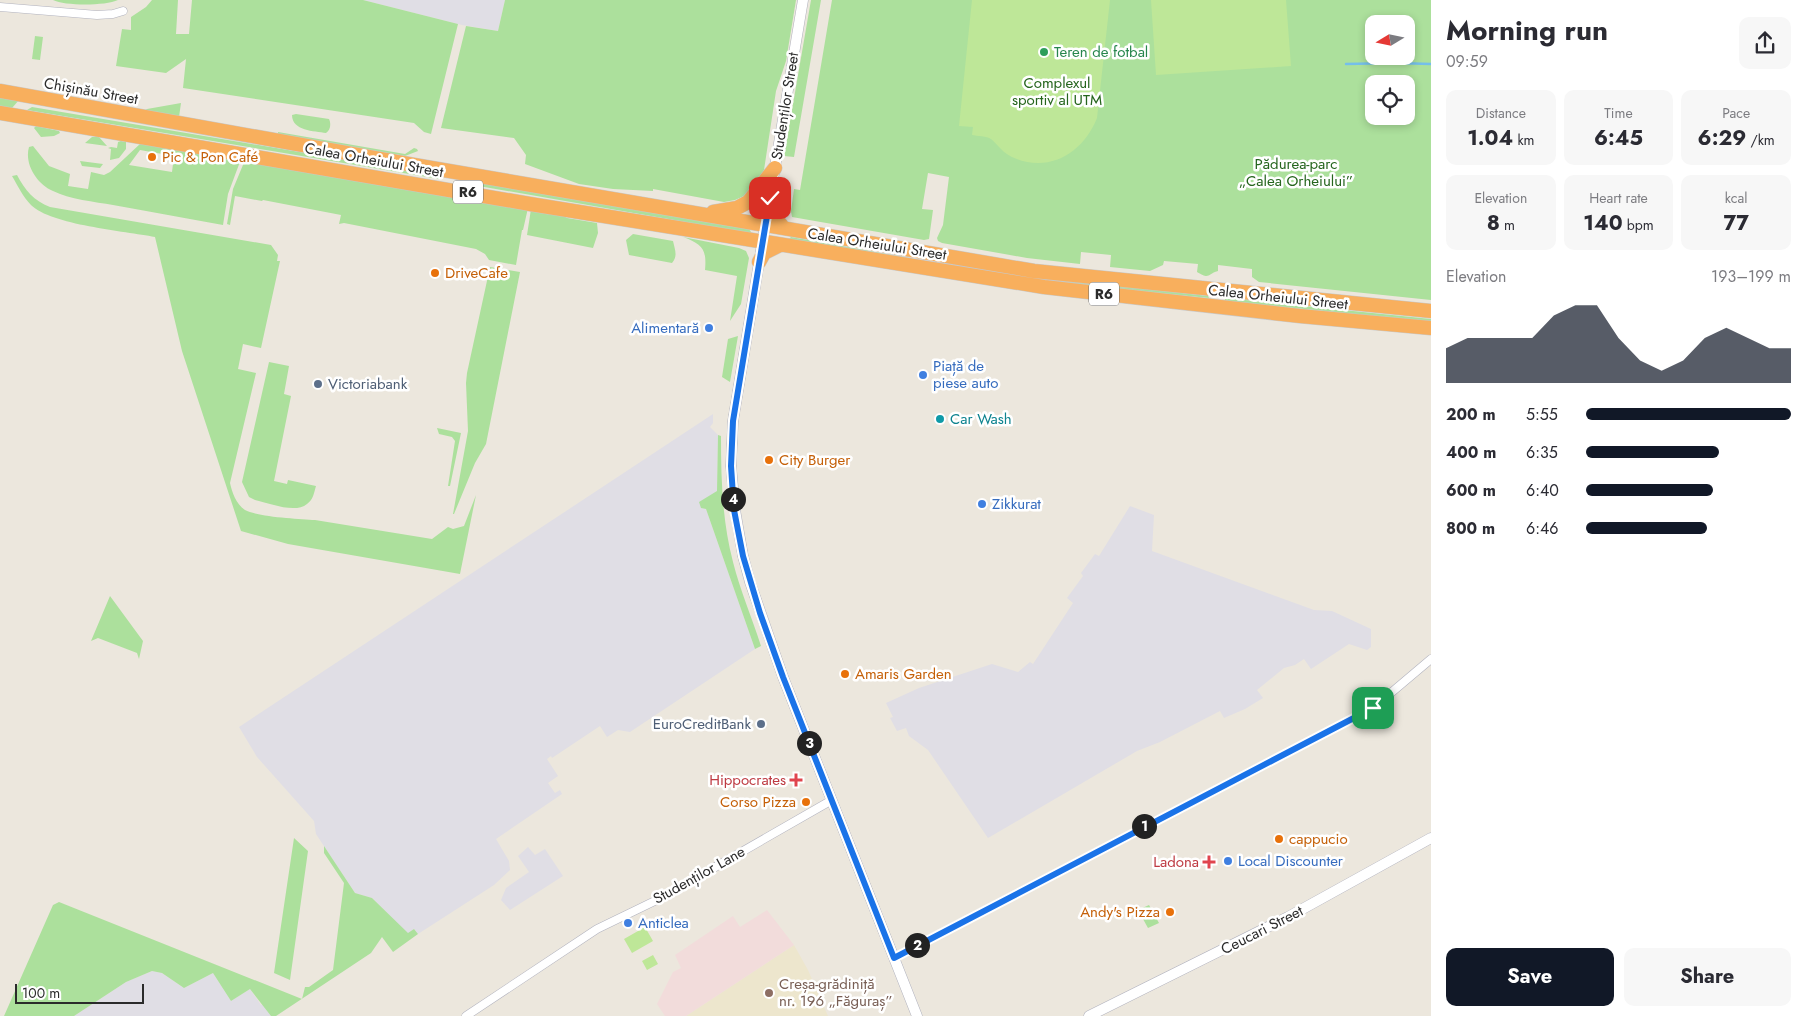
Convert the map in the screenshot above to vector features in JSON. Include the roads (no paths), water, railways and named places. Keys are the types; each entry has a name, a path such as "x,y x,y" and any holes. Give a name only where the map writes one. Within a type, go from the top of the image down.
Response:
{"highway":[{"name":"Chișinău Street","path":"0,91 176,122"},
{"path":"16,116 29,96"},
{"name":"R6","path":"0,113 16,116"},
{"name":"Calea Orheiului Street","path":"16,116 780,245 1044,287 1431,328"},
{"name":"Calea Orheiului Street","path":"176,122 1034,271 1431,311"},
{"path":"700,214 733,209 744,205 754,196 775,168"},
{"path":"453,190 456,172"},
{"path":"770,198 772,214 783,227"},
{"path":"759,262 764,254 780,245"},
{"path":"1220,307 1222,290"}],"main road":[{"name":"Studenților Street","path":"803,0 733,421 731,466 734,510 743,556 760,613 783,677 917,1016"},
{"name":"Ceucari Street","path":"1089,1016 1288,917 1431,838"}],"street":[{"path":"0,7 97,15 123,11"},
{"path":"894,958 1373,708 1431,659"},
{"name":"Studenților Lane","path":"466,1016 597,929 663,897 832,800"}],"waterway":[{"path":"1346,64 1431,64"}],"place":[{"name":"Teren de fotbal","path":"1044,52"},
{"name":"Pic & Pon Café","path":"152,157"},
{"name":"DriveCafe","path":"435,273"},
{"name":"Alimentară","path":"709,328"},
{"name":"Piață de piese auto","path":"923,375"},
{"name":"Victoriabank","path":"318,384"},
{"name":"Car Wash","path":"940,419"},
{"name":"City Burger","path":"769,460"},
{"name":"Zikkurat","path":"982,504"},
{"name":"Amaris Garden","path":"845,674"},
{"name":"EuroCreditBank","path":"761,724"},
{"name":"Hippocrates","path":"796,780"},
{"name":"Corso Pizza","path":"806,802"},
{"name":"cappucio","path":"1279,839"},
{"name":"Local Discounter","path":"1228,861"},
{"name":"Ladona","path":"1209,862"},
{"name":"Andy's Pizza","path":"1170,912"},
{"name":"Anticlea","path":"628,923"},
{"name":"Creșa-grădiniță nr. 196 „Făguraș”","path":"769,993"}],"park label":[{"name":"Complexul sportiv al UTM","path":"1057,92"},
{"name":"Pădurea-parc „Calea Orheiului”","path":"1296,172"}]}
